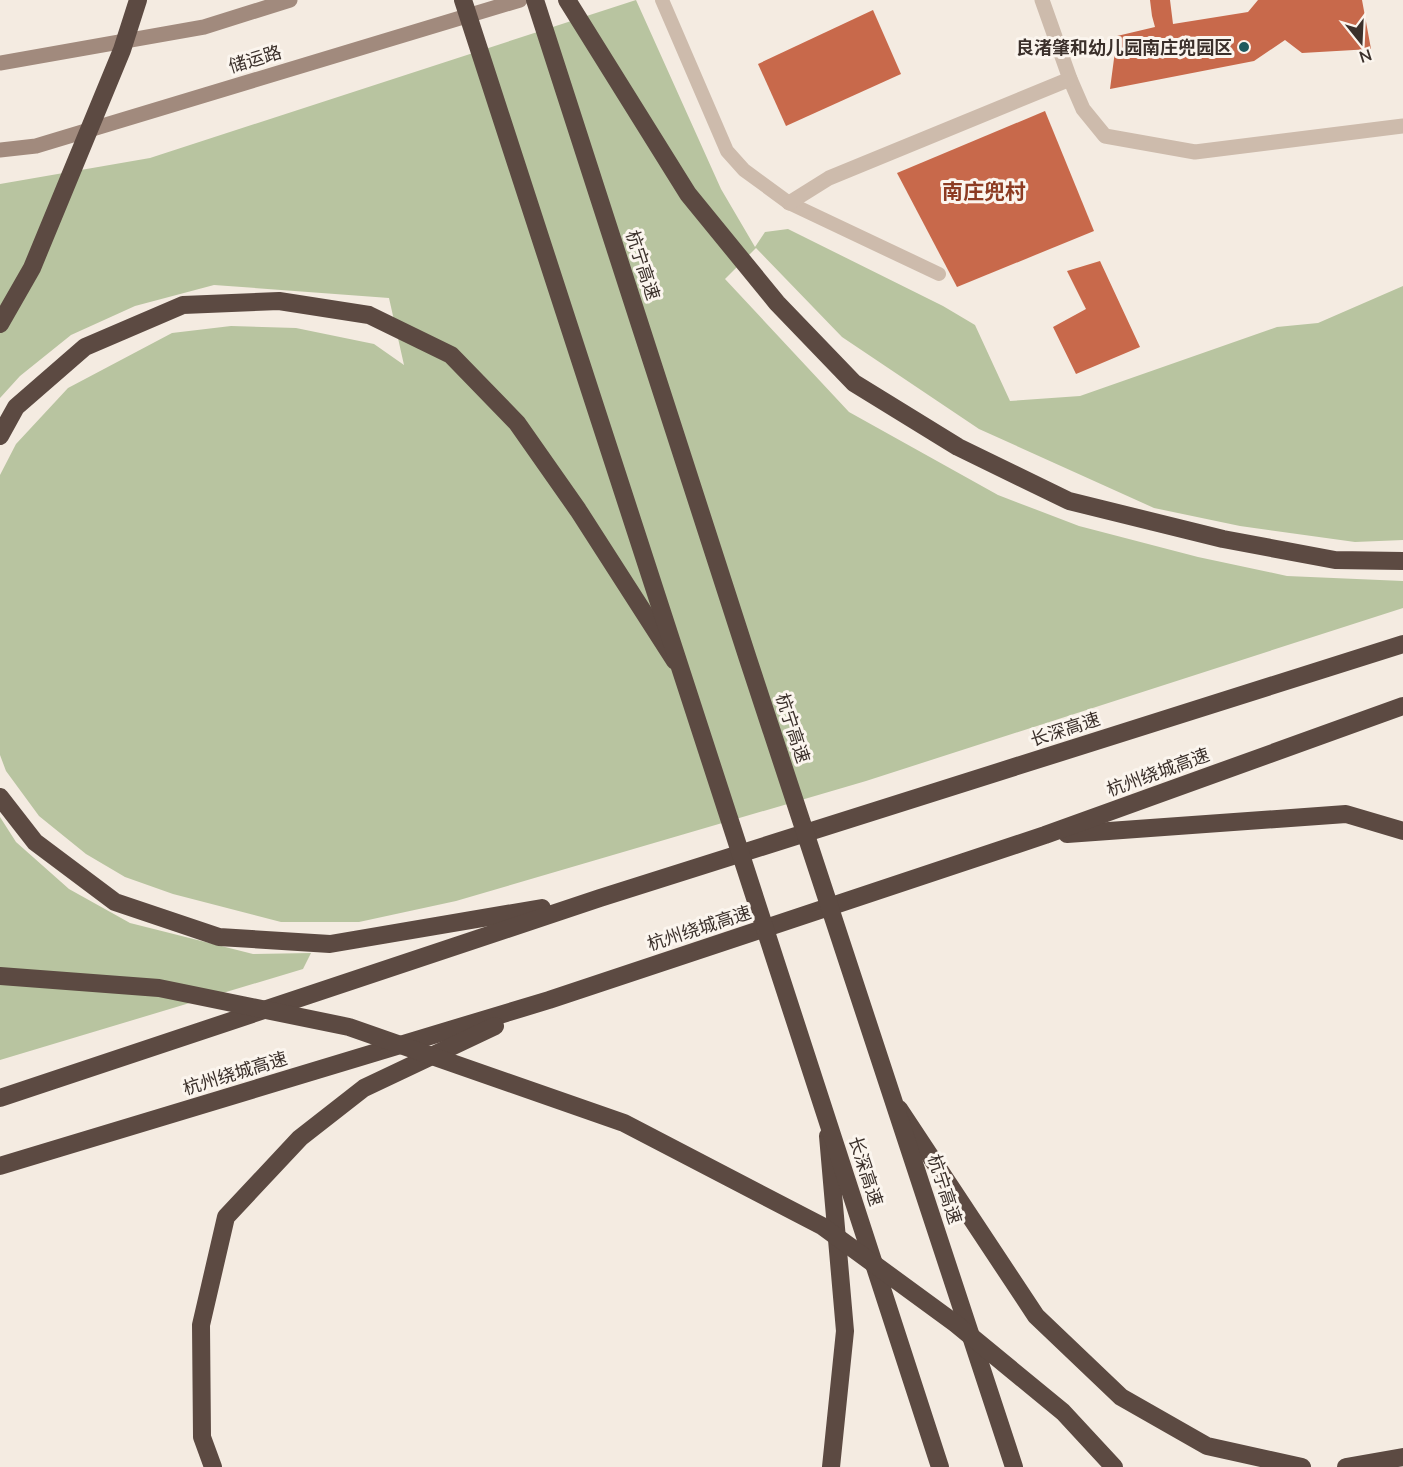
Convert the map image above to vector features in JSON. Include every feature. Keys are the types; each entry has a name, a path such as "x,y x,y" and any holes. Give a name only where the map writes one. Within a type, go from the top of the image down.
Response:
{"highway":[{"path":"0,324 33,268 122,50 138,0"},
{"path":"463,0 681,670"},
{"name":"杭宁高速","path":"535,0 748,659 1014,1467"},
{"path":"567,0 688,194 777,303 854,383 958,447 1069,501 1223,539 1335,560 1403,561"},
{"path":"0,436 16,407 85,347 183,305 279,301 369,315 451,355 517,423 578,510 681,670"},
{"name":"长深高速","path":"600,898 1403,644"},
{"name":"长深高速","path":"681,670 940,1467"},
{"name":"杭州绕城高速","path":"0,1166 549,1000 1045,835 1403,706"},
{"path":"0,797 35,842 115,902 219,938 330,944 600,898"},
{"path":"1045,835 1346,814 1403,831"},
{"path":"0,1098 600,898"},
{"path":"0,976 159,988 349,1027 624,1123 822,1226 956,1324 1054,1405 1114,1467"},
{"path":"213,1467 202,1437 201,1325 225,1217 300,1138 364,1088 549,1000"},
{"path":"893,1100 1036,1316 1121,1397 1207,1446 1302,1467"},
{"path":"827,1119 845,1331 831,1467"},
{"path":"1346,1467 1403,1457"}],"main road":[{"path":"0,63 204,27 290,0"},
{"name":"储运路","path":"0,150 36,146 520,0"}],"street":[{"path":"1042,0 1083,109 1105,136 1195,152 1403,126"},
{"path":"789,203 829,178 1070,79"}],"lane":[{"path":"662,0 727,151 744,170 789,203 939,274"}],"green space":[{"path":"636,0 721,189 755,247 765,232 788,229 943,306 975,325 1010,401 1080,396 1277,327 1318,323 1403,286 1403,540 1355,542 1240,526 1154,508 979,429 842,337 756,248 725,279 849,412 998,495 1079,526 1198,557 1287,576 1403,581 1403,608 866,781 456,901 359,922 281,922 173,894 125,877 86,854 39,816 6,771 0,755 0,475 16,444 68,388 172,333 231,326 296,328 374,344 404,365 389,298 214,285 135,306 71,335 20,376 0,398 0,184 150,158"},
{"path":"0,817 16,842 69,889 130,923 253,954 311,953 303,969 0,1060"}],"building":[{"path":"1150,0 1170,0 1173,24 1248,12 1258,0 1362,0 1371,49 1302,53 1285,40 1254,61 1110,89 1117,36 1155,27"},
{"path":"873,10 901,74 786,126 758,64"},
{"path":"1045,111 1094,231 957,287 897,173"},
{"path":"1100,261 1140,347 1076,374 1053,327 1086,309 1067,271"}],"place":[{"name":"良渚肇和幼儿园南庄兜园区","path":"1244,47"}],"district":[{"name":"南庄兜村","path":"984,191"}]}
